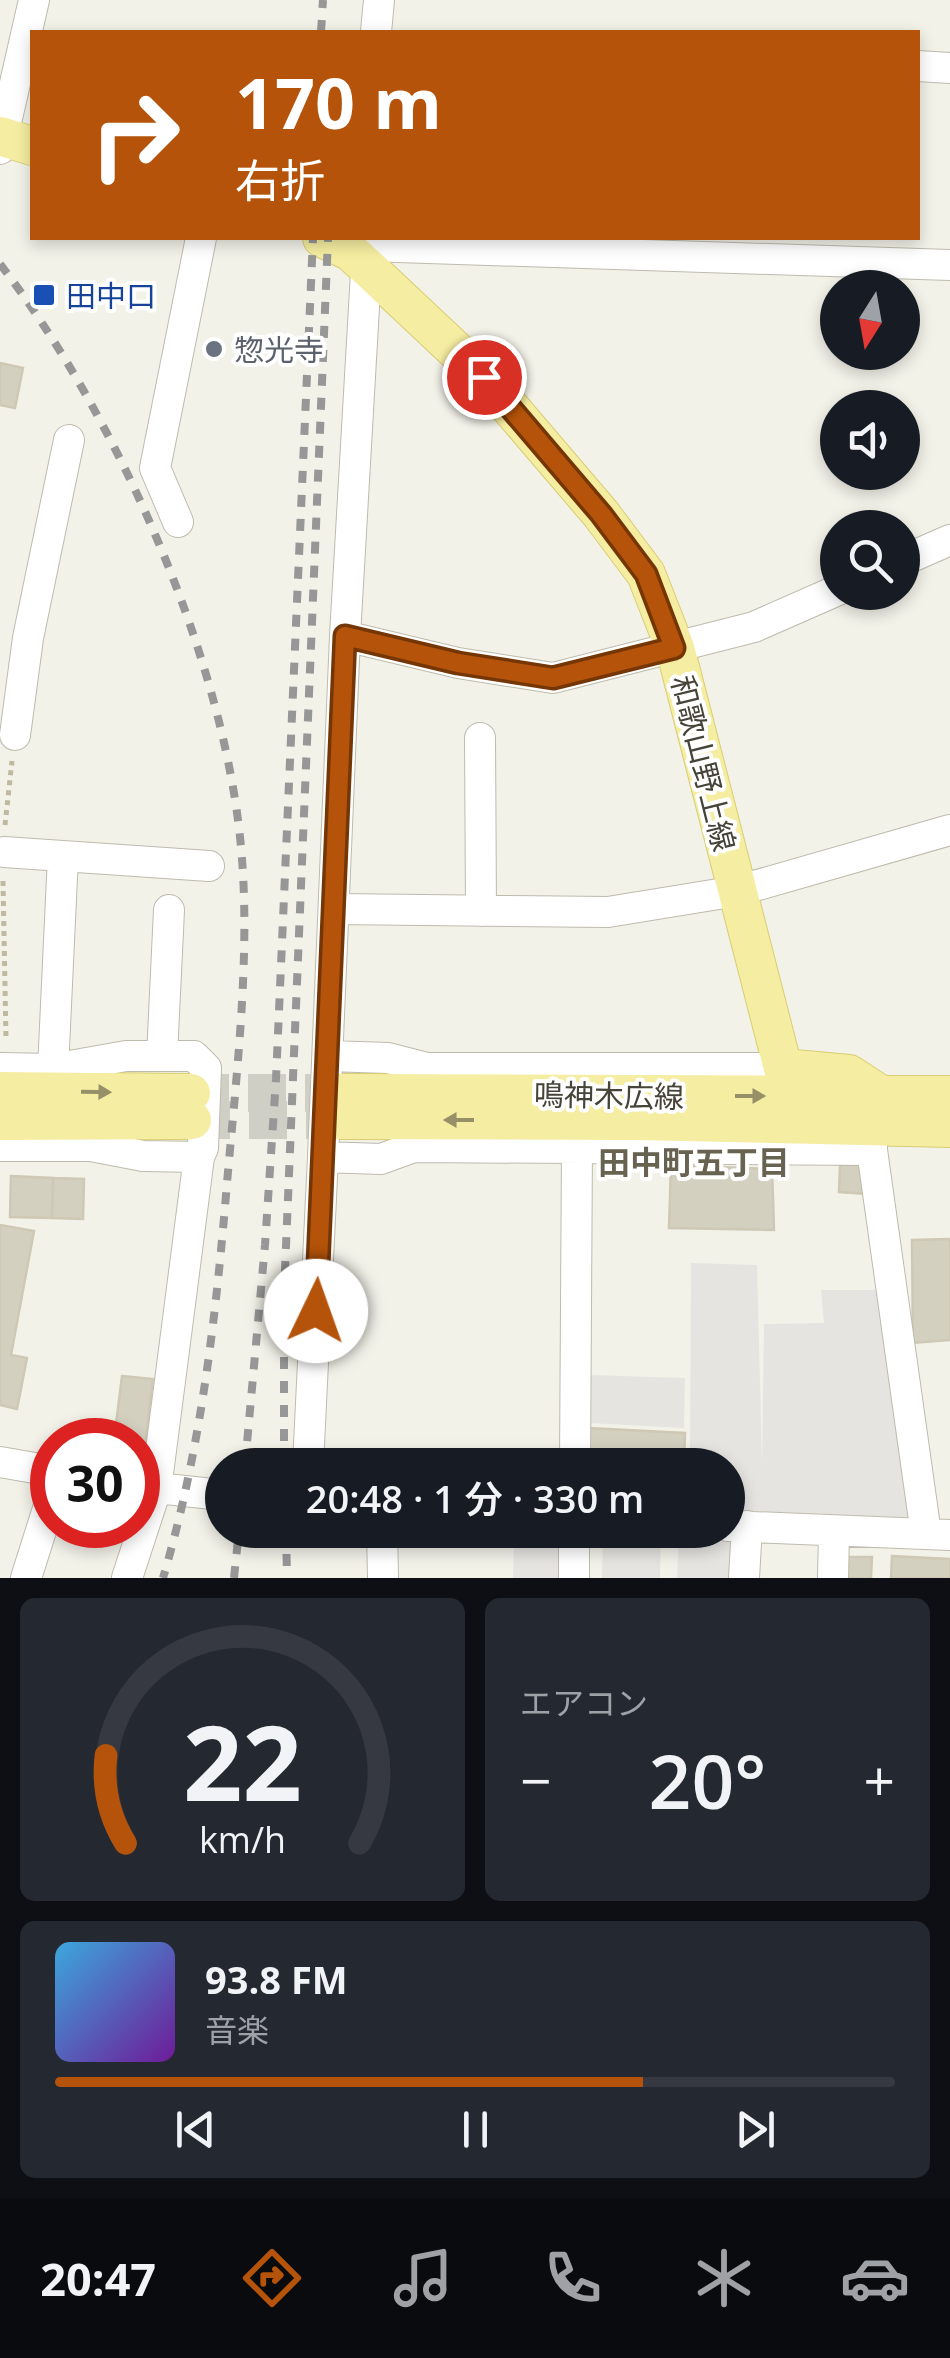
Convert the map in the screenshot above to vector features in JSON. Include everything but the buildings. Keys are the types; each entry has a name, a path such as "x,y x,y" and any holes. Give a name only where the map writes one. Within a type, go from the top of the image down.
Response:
{"main road":[{"name":"和歌山野上線","path":"355,248 484,377 601,514 646,574 674,648 784,1068"},
{"path":"784,1068 849,1074 875,1124"},
{"path":"2,1075 194,1123"},
{"path":"875,1124 950,1095"},
{"name":"鳴神木広線","path":"338,1106 875,1124"},
{"path":"0,1121 194,1123"},
{"path":"875,1124 950,1128"}],"street":[{"path":"9,142 34,0"},
{"path":"376,30 379,0"},
{"path":"920,66 950,68"},
{"path":"178,522 155,468 201,240"},
{"path":"309,1448 335,909 355,248 950,265"},
{"path":"15,735 14,637 70,440"},
{"path":"920,554 950,540"},
{"path":"345,636 458,663 553,678 754,627 820,598"},
{"path":"480,738 481,911"},
{"path":"335,909 608,912 737,891 950,830"},
{"path":"4,852 209,866"},
{"path":"53,1069 64,856"},
{"path":"162,1056 169,910"},
{"path":"2,1075 126,1056 194,1056 206,1068 203,1148 194,1123"},
{"path":"328,1056 388,1058 427,1068 784,1068"},
{"path":"0,1146 91,1146 143,1156 194,1123"},
{"path":"155,1418 194,1123"},
{"path":"323,1157 381,1160 414,1147 576,1146 875,1124 938,1534 745,1526"},
{"path":"574,1448 576,1146"},
{"path":"0,1462 30,1467"},
{"path":"160,1489 205,1493"},
{"path":"832,1578 834,1532"},
{"path":"26,1578 36,1548"},
{"path":"127,1578 133,1548"},
{"path":"382,1548 383,1578"},
{"path":"574,1548 574,1578"},
{"path":"740,1548 744,1578"}],"path":[{"path":"2,1075 4,852 15,735"}],"shaded area":[{"path":"691,1263 757,1265 762,1463 764,1324 824,1323 821,1290 880,1290 911,1518 745,1511 745,1448 690,1448"},
{"path":"589,1375 685,1378 684,1428 589,1423"},
{"path":"514,1548 562,1548 561,1578 513,1578"},
{"path":"603,1548 661,1548 660,1578 602,1578"},
{"path":"678,1548 732,1548 731,1578 677,1578"}],"tunnel":[{"path":"191,1093 338,1093"},
{"path":"192,1120 338,1120"}],"railway":[{"path":"321,30 323,0"},
{"path":"247,1448 276,1079 313,240"},
{"path":"284,1448 284,1294 328,240"},
{"path":"0,264 86,394 160,546 215,706 232,784 242,859 241,1021 218,1283 197,1432 163,1578"},
{"path":"234,1578 237,1548"},
{"path":"286,1548 287,1578"}],"place":[{"name":"田中口","path":"44,295"},
{"name":"惣光寺","path":"214,349"}],"district":[{"name":"田中町五丁目","path":"694,1161"}],"route":[{"path":"316,1311 345,636 458,663 553,678 674,648 646,574 601,514 484,377"}]}
